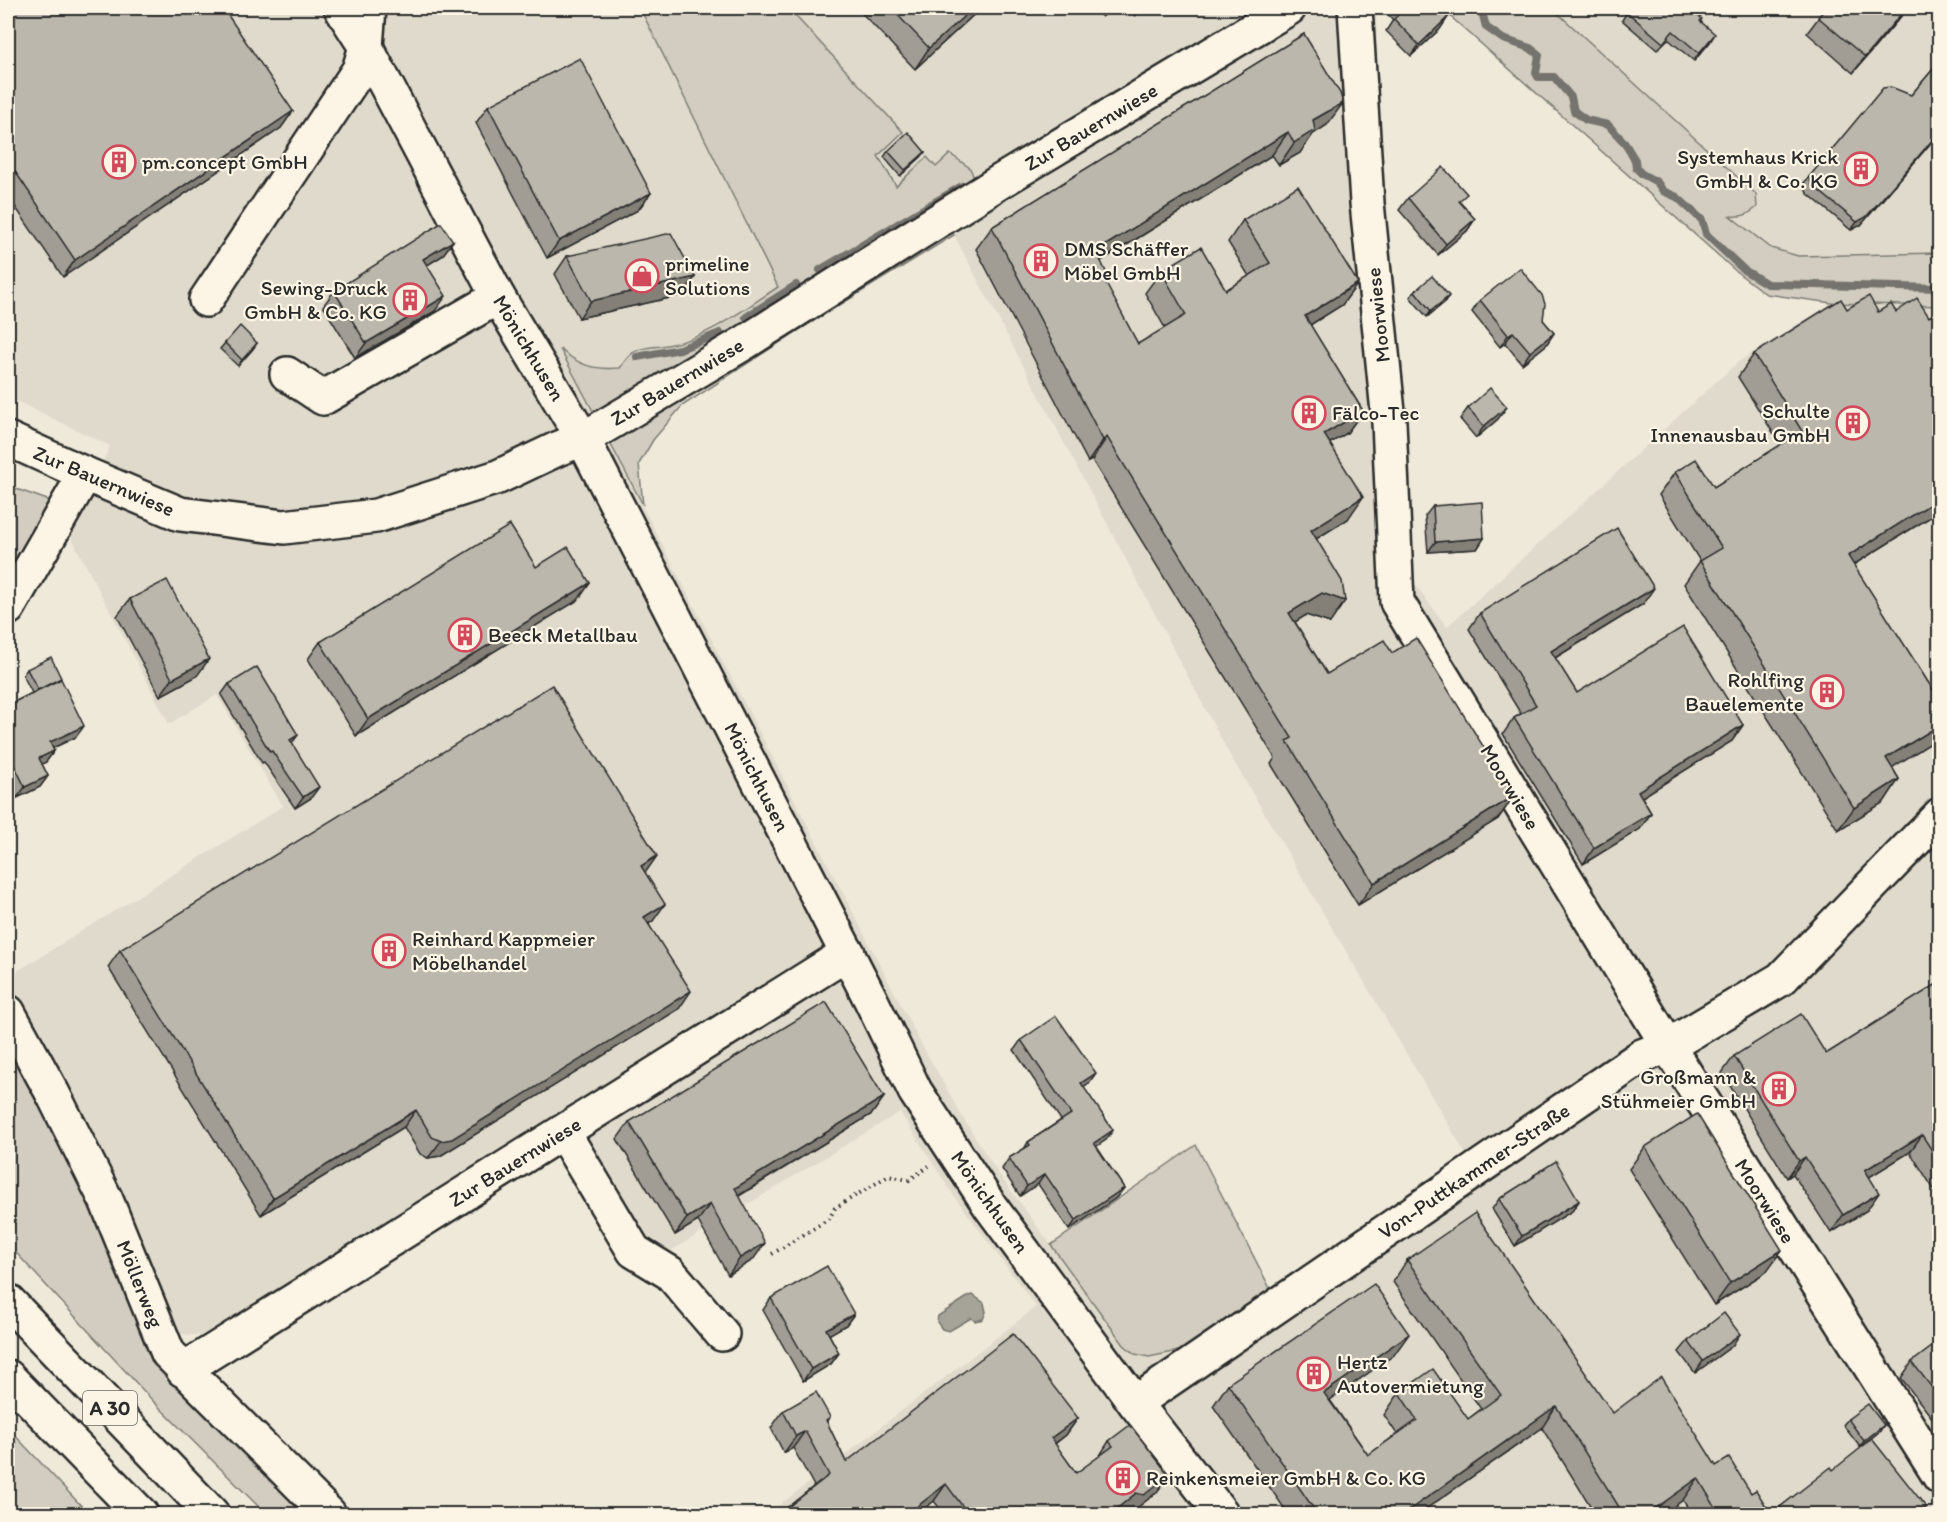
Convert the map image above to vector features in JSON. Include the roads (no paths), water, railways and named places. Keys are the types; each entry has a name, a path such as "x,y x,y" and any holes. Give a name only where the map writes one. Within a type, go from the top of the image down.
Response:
{"main road":[{"name":"Mönichhusen","path":"341,8 366,47 498,297 583,438 848,953 915,1091 990,1206 1135,1403 1222,1515"},
{"path":"206,300 359,70 366,47 369,8"},
{"name":"Zur Bauernwiese","path":"8,439 180,514 284,527 376,516 498,477 583,438 744,343 1001,181 1289,8"},
{"name":"Moorwiese","path":"1355,8 1367,203 1389,422 1397,603 1668,1046 1940,1477"},
{"path":"286,374 323,398 498,297"},
{"path":"8,608 85,474"},
{"name":"Von-Puttkammer-Straße","path":"1135,1403 1642,1056 1668,1046 1781,979 1940,815"},
{"name":"Zur Bauernwiese","path":"183,1370 848,953"},
{"name":"Möllerweg","path":"8,1012 53,1094 106,1200 168,1353 328,1515"},
{"path":"563,1132 634,1251 670,1273 722,1334"},
{"name":"A 30","path":"8,1301 212,1515"},
{"name":"A 30","path":"8,1377 141,1515"}],"waterway":[{"path":"1481,8 1486,27 1503,39 1530,48 1539,55 1536,73 1538,77 1554,77 1571,97 1574,111 1586,120 1608,125 1624,142 1635,160 1636,168 1657,182 1663,191 1677,197 1702,220 1706,234 1744,270 1767,284 1940,288"},
{"path":"820,270 962,186"},
{"path":"746,317 796,285"},
{"path":"637,357 680,349 720,333"}],"place":[{"name":"pm.concept GmbH","path":"119,162"},
{"name":"Systemhaus Krick GmbH & Co. KG","path":"1861,169"},
{"name":"DMS Schäffer Möbel GmbH","path":"1041,261"},
{"name":"primeline Solutions","path":"642,276"},
{"name":"Sewing-Druck GmbH & Co. KG","path":"410,300"},
{"name":"Fälco-Tec","path":"1309,413"},
{"name":"Schulte Innenausbau GmbH","path":"1853,423"},
{"name":"Beeck Metallbau","path":"465,635"},
{"name":"Rohlfing Bauelemente","path":"1827,692"},
{"name":"Reinhard Kappmeier Möbelhandel","path":"389,951"},
{"name":"Großmann & Stühmeier GmbH","path":"1779,1089"},
{"name":"Hertz Autovermietung","path":"1314,1374"},
{"name":"Reinkensmeier GmbH & Co. KG","path":"1123,1478"}]}
